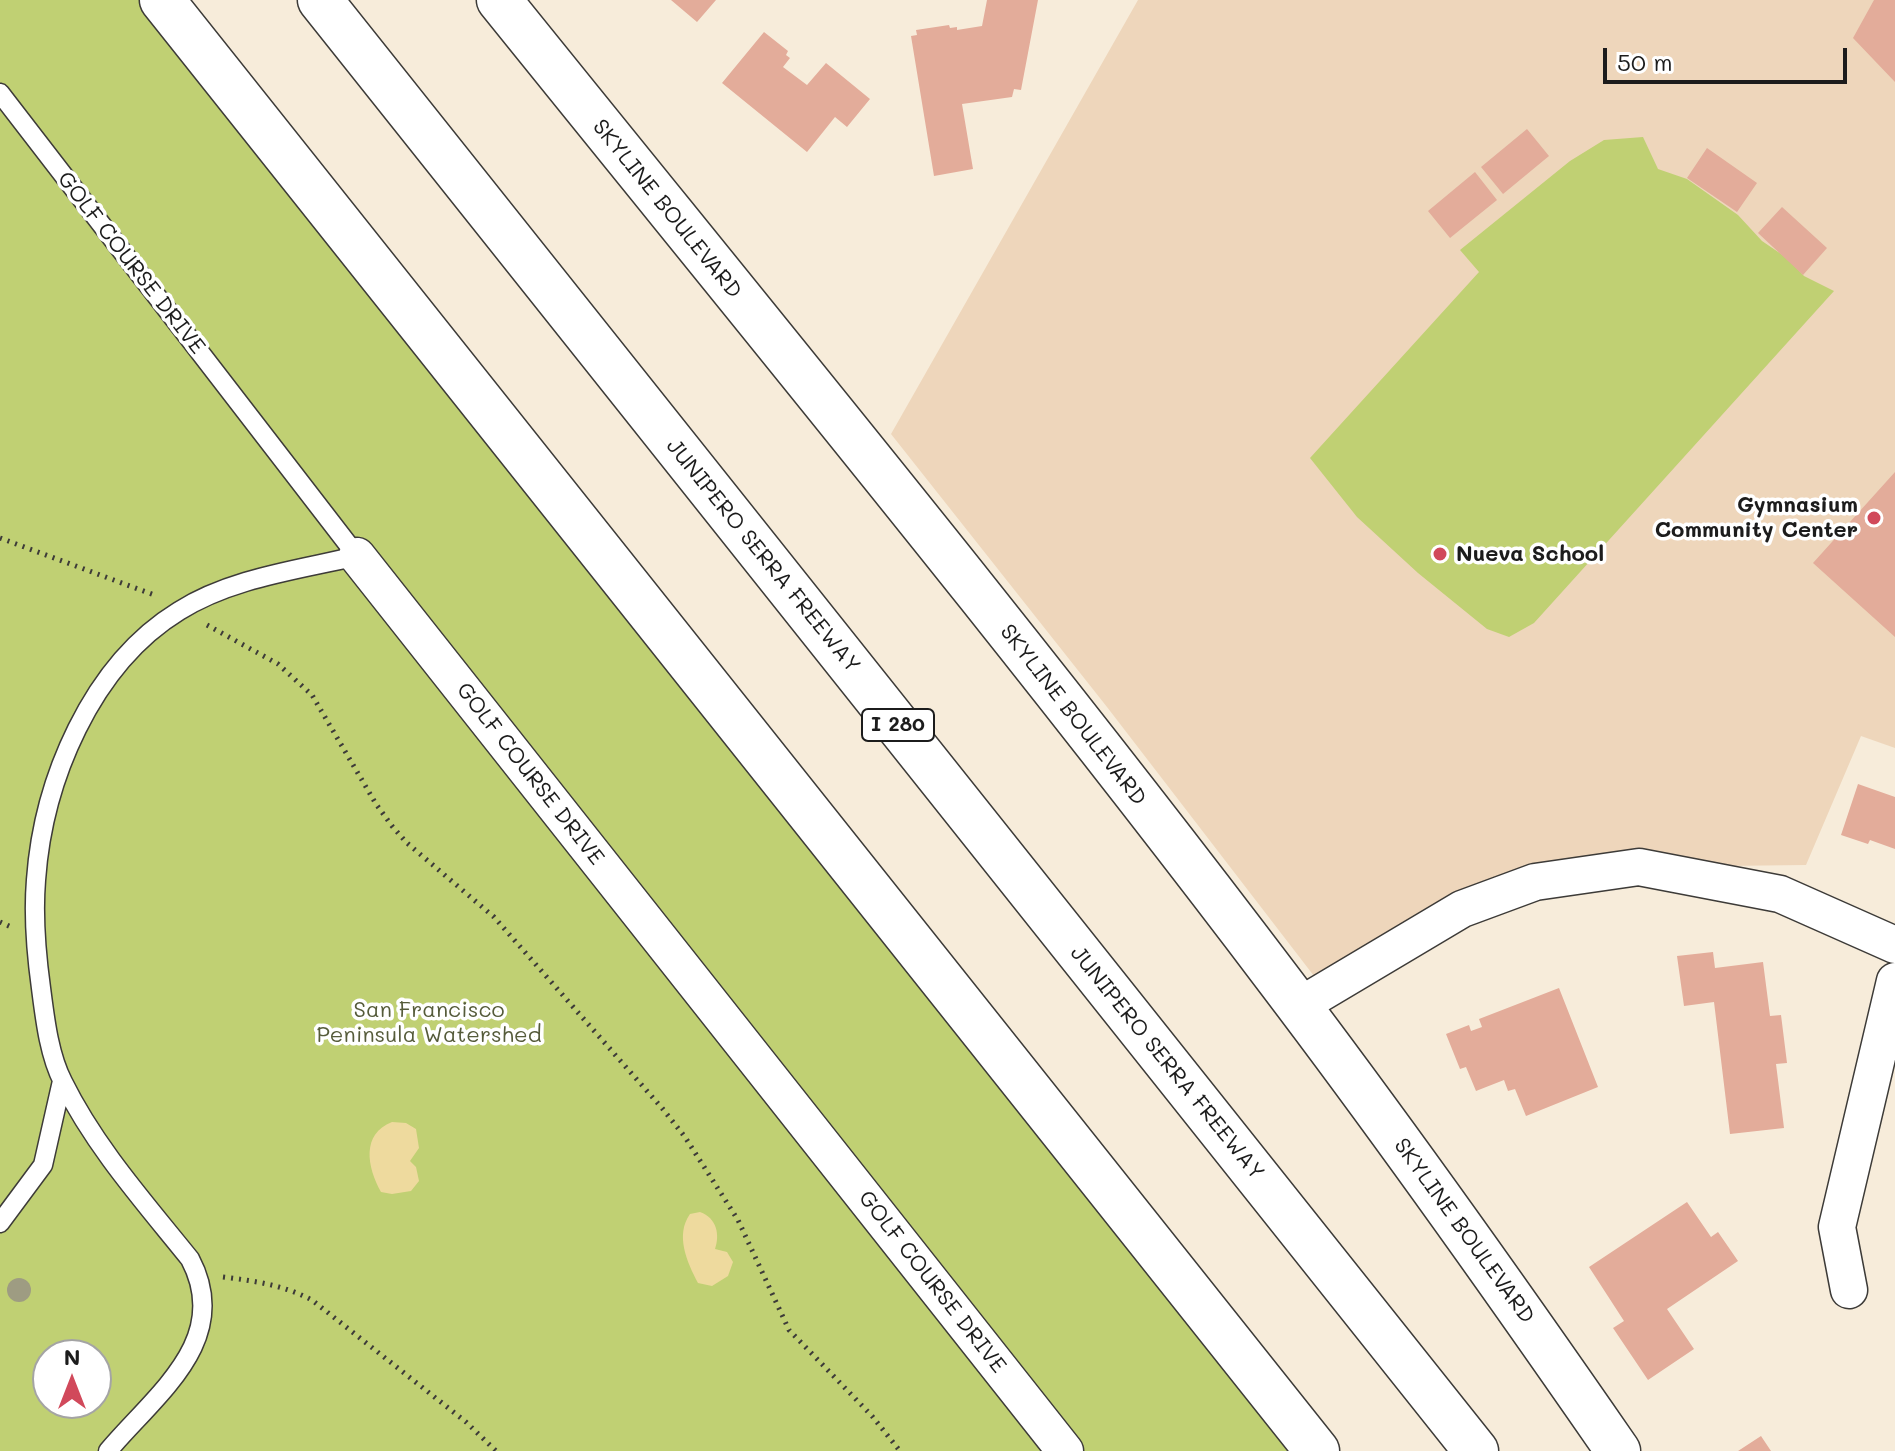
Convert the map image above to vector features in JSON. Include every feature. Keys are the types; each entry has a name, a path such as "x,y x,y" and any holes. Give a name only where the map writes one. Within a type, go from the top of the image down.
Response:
{"main road":[{"path":"162,0 1317,1451"},
{"name":"JUNIPERO SERRA FREEWAY","path":"320,0 1476,1451"},
{"name":"SKYLINE BOULEVARD","path":"499,0 1074,715 1299,1006 1492,1269 1618,1451"}],"street":[{"name":"GOLF COURSE DRIVE","path":"357,556 1065,1451"},
{"path":"1299,1006 1462,909 1535,882 1639,867 1780,894 1895,945"},
{"path":"1849,1290 1837,1227 1895,981"}],"lane":[{"name":"GOLF COURSE DRIVE","path":"0,93 357,556"},
{"path":"108,1451 181,1368 195,1347 203,1317 198,1274 190,1259 100,1143 62,1081 42,1001 35,936 36,879 45,820 63,761 104,685 143,639 179,610 224,589 357,556"},
{"path":"0,1223 43,1165 62,1081"}],"path":[{"path":"0,538 160,597 278,664 312,695 392,826 407,843 504,928 685,1137 738,1220 789,1330 872,1416 900,1451"},
{"path":"198,1274 260,1281 312,1300 466,1422 496,1451"}],"shaded area":[{"name":"Nueva School","path":"1138,0 1895,0 1895,748 1861,736 1806,865 1639,867 1535,882 1324,989 891,434"}],"green space":[{"name":"San Francisco Peninsula Watershed","path":"0,0 162,0 1317,1451 0,1451"},
{"path":"1643,137 1658,169 1687,179 1738,215 1762,241 1787,258 1804,276 1834,291 1534,623 1509,637 1487,629 1418,573 1357,517 1310,458 1479,272 1460,250 1570,161 1604,140"}],"sand":[{"path":"392,1122 406,1123 416,1129 419,1148 410,1161 416,1167 419,1181 411,1191 392,1194 381,1192 372,1172 370,1152 375,1134"},
{"path":"700,1212 714,1223 717,1238 715,1249 727,1252 733,1262 728,1276 712,1286 698,1283 684,1248 686,1222 690,1214"}],"building":[{"path":"671,0 716,0 697,22"},
{"path":"987,0 1038,0 1021,90 1014,89 1012,97 962,104 973,169 934,176 911,36 917,35 916,30 949,25 950,28 957,27 957,30 982,26"},
{"path":"1874,0 1895,0 1895,82 1853,38"},
{"path":"764,32 788,51 786,55 790,58 783,67 807,85 826,63 870,99 847,127 835,117 807,152 722,83"},
{"path":"1527,129 1549,156 1503,194 1481,167"},
{"path":"1707,148 1757,183 1737,212 1687,178"},
{"path":"1475,172 1497,200 1450,238 1428,211"},
{"path":"1782,207 1827,248 1803,275 1758,233"},
{"name":"Gymnasium Community Center","path":"1895,472 1895,637 1813,563"},
{"path":"1858,784 1895,797 1895,849 1870,840 1868,844 1841,835"},
{"path":"1713,952 1715,968 1763,962 1770,1016 1781,1015 1787,1063 1776,1064 1784,1128 1730,1134 1714,1002 1684,1006 1677,956"},
{"path":"1559,988 1598,1087 1526,1116 1515,1089 1508,1091 1504,1080 1476,1091 1466,1067 1460,1069 1446,1034 1469,1025 1471,1031 1482,1027 1479,1019"},
{"path":"1687,1202 1711,1237 1718,1232 1738,1261 1667,1309 1694,1349 1648,1380 1613,1328 1624,1321 1589,1267"},
{"path":"1761,1436 1771,1451 1738,1451"}],"place":[{"name":"Gymnasium Community Center","path":"1874,518"},
{"name":"Nueva School","path":"1440,554"}]}
